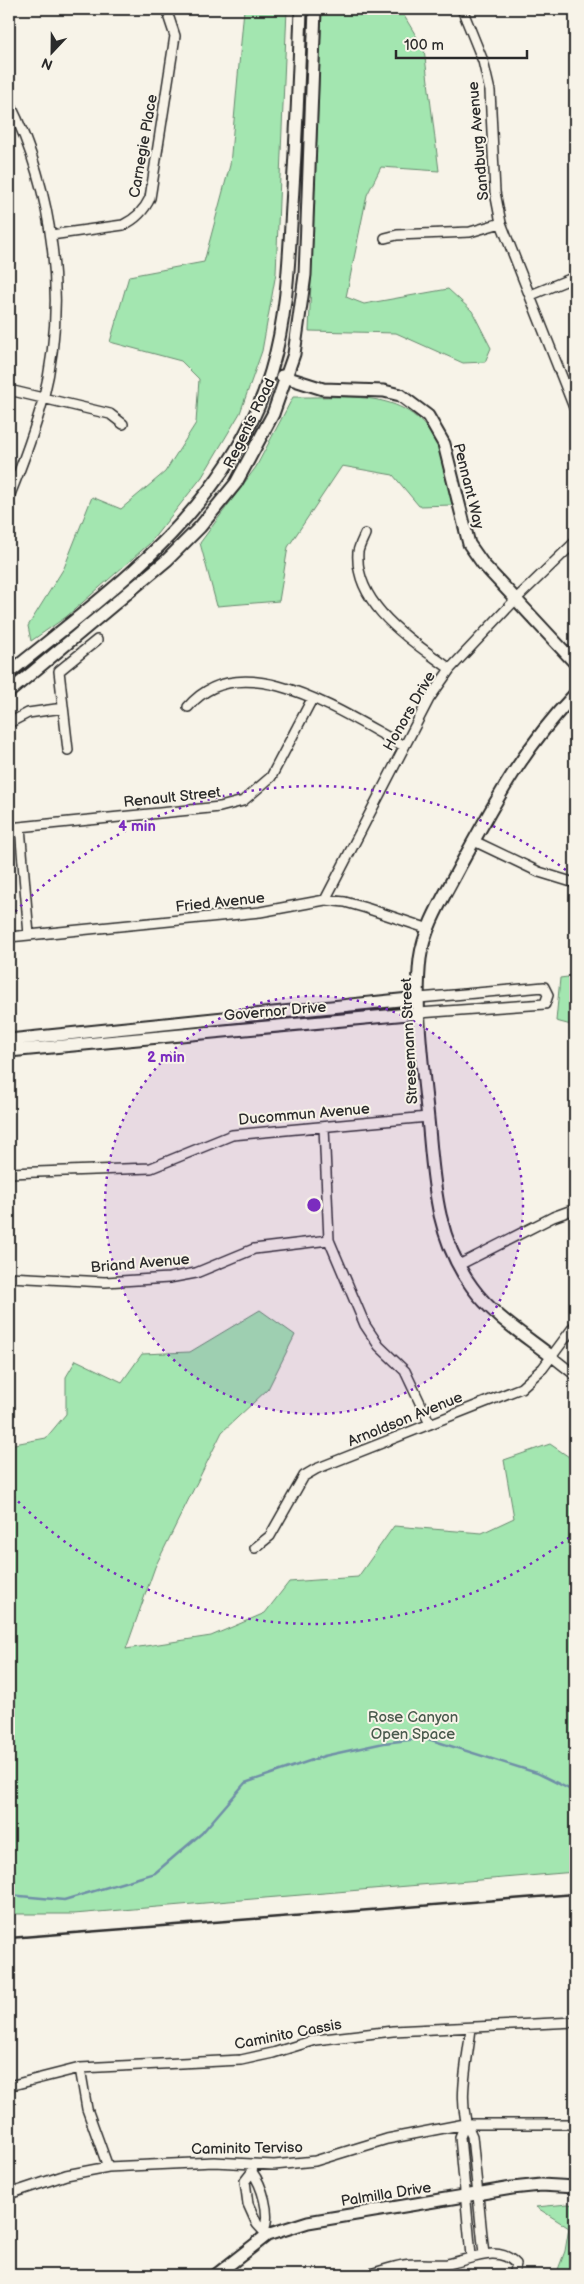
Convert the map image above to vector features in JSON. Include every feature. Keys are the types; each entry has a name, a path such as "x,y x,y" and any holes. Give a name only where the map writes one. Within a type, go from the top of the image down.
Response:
{"street":[{"name":"Regents Road","path":"9,673 143,564 189,514 224,469 240,442 271,372 281,325 288,273 301,9"},
{"name":"Regents Road","path":"9,692 167,560 207,520 248,464 273,414 287,378 298,328 305,275 315,9"},
{"name":"Sandburg Avenue","path":"462,9 483,61 490,90 495,192 501,223 575,410"},
{"name":"Carnegie Place","path":"51,235 123,225 134,220 146,206 150,198 175,36 169,18"},
{"path":"9,102 18,121 36,172 51,235 56,291 51,354 43,398 30,445 9,497"},
{"path":"385,238 397,235 470,232 501,223"},
{"path":"531,295 575,277"},
{"name":"Pennant Way","path":"271,372 323,389 384,392 400,395 428,416 444,444 469,544 483,564 575,663"},
{"path":"9,390 110,414 123,424"},
{"path":"365,534 358,550 360,571 379,611 398,629 450,669"},
{"name":"Honors Drive","path":"325,900 429,699 450,669 516,599 575,542"},
{"path":"68,750 59,671 98,640"},
{"path":"188,707 199,694 221,685 243,682 278,685 292,688 404,746"},
{"name":"Stresemann Street","path":"551,1356 490,1308 471,1286 448,1247 440,1222 435,1196 418,998 420,958 438,908 498,794 526,752 575,694"},
{"name":"Renault Street","path":"9,828 220,807 243,801 271,777 312,699"},
{"path":"9,723 28,712 63,708"},
{"path":"9,811 9,828"},
{"path":"20,827 29,935"},
{"path":"474,841 539,872 574,880"},
{"name":"Fried Avenue","path":"9,937 260,912 325,900 345,902 429,929"},
{"name":"Governor Drive","path":"9,1040 544,987 548,995 545,1004 420,1013 9,1051"},
{"name":"Ducommun Avenue","path":"9,1173 151,1168 232,1135 428,1117"},
{"path":"324,1127 328,1240 365,1325 379,1346 405,1371 430,1424"},
{"path":"459,1265 553,1217 575,1209"},
{"name":"Briand Avenue","path":"9,1277 105,1282 169,1278 196,1273 254,1249 328,1240"},
{"name":"Arnoldson Avenue","path":"255,1548 270,1536 304,1476 316,1469 521,1388 531,1381 575,1326"},
{"path":"551,1356 575,1375"},
{"name":"Caminito Cassis","path":"9,2086 80,2068 241,2060 316,2040 393,2031 575,2022"},
{"path":"471,2028 463,2105 465,2124 472,2136 484,2255"},
{"path":"80,2068 87,2109 108,2167"},
{"path":"465,2124 460,2137 471,2256"},
{"name":"Caminito Terviso","path":"9,2194 66,2175 108,2167 214,2162 253,2168 315,2161 387,2139 465,2124 575,2124"},
{"path":"253,2168 259,2181 266,2210 268,2220 266,2232 256,2224 248,2204 245,2181 253,2168"},
{"name":"Palmilla Drive","path":"216,2275 266,2232 327,2218 478,2194 541,2185 575,2187"},
{"path":"253,2214 266,2210"},
{"path":"366,2275 404,2265 448,2264 471,2256 484,2255 507,2256 516,2264 513,2275"}],"green space":[{"path":"244,9 287,9 276,273 262,351 240,413 202,477 149,544 66,617 31,641 28,626 64,568 92,497 121,509 165,472 196,423 199,379 181,361 110,342 129,276 204,262 230,165"},
{"path":"322,9 400,9 424,49 439,171 381,167 367,195 346,297 364,304 448,289 472,311 491,348 485,362 463,363 396,333 309,331"},
{"path":"293,397 361,398 381,401 400,407 416,417 431,433 442,456 452,505 419,506 393,475 342,466 288,547 279,601 217,606 200,543 256,467"},
{"path":"575,976 575,1026 556,1021 560,978"},
{"name":"Rose Canyon Open Space","path":"260,1310 295,1335 268,1389 222,1432 155,1567 126,1649 211,1636 265,1613 289,1582 358,1577 394,1526 482,1533 514,1518 504,1460 550,1444 575,1461 575,1872 74,1914 9,1914 9,1445 46,1438 66,1414 66,1377 76,1360 122,1382 142,1354 190,1352"},
{"path":"575,2205 575,2275 556,2275 565,2251 569,2228 536,2207"}],"waterway":[{"path":"9,1895 64,1900 155,1873 202,1833 245,1783 324,1756 384,1743 425,1738 537,1773 575,1792"}],"railway":[{"path":"9,1938 575,1894"}]}
